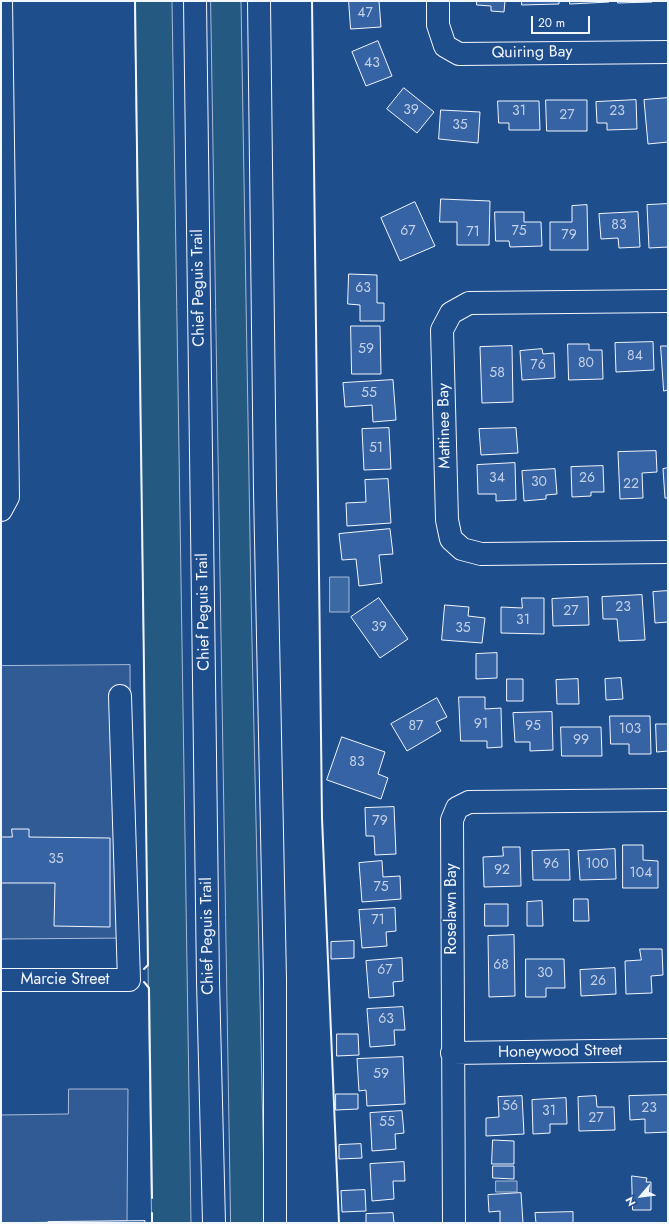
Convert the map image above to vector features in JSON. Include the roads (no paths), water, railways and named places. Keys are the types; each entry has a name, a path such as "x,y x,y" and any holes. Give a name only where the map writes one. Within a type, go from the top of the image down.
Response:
{"street":[{"path":"1,1 8,497 1,510"},
{"name":"Chief Peguis Trail","path":"195,1 208,981 214,1223"},
{"path":"259,1 265,491 275,980 275,1223"},
{"name":"Quiring Bay","path":"438,1 438,26 445,46 459,54 668,52"},
{"name":"Mattinee Bay","path":"668,302 469,303 451,313 442,330 447,520 451,539 462,549 481,554 668,552"},
{"name":"Marcie Street","path":"1,980 129,980 120,696"},
{"name":"Roselawn Bay","path":"454,1223 452,820 457,808 469,802 668,800"},
{"name":"Honeywood Street","path":"452,1053 668,1050"}]}
